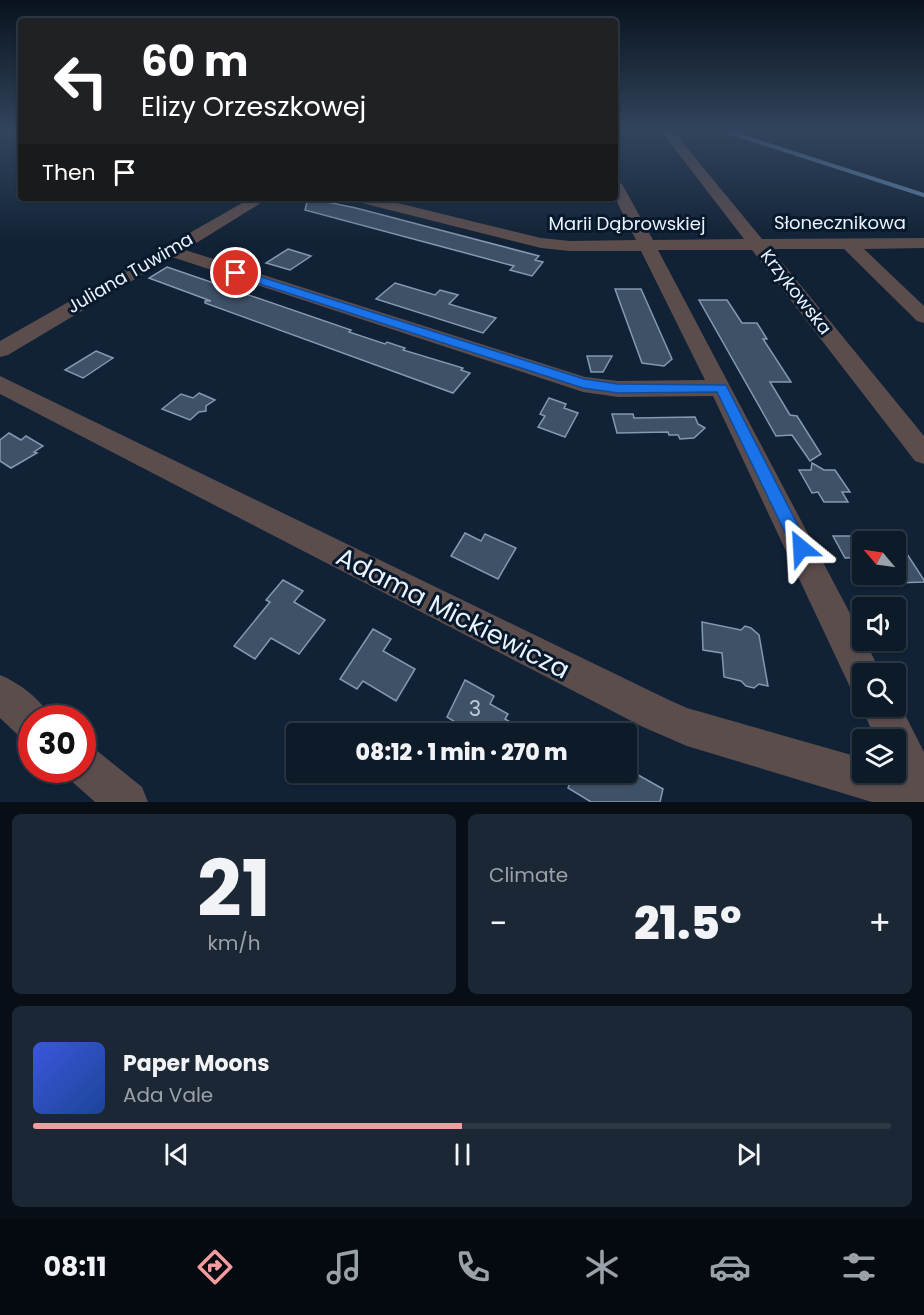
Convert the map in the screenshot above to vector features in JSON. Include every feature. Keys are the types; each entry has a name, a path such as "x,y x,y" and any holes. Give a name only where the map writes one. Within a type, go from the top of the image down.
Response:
{"street":[{"name":"Krzykowska","path":"697,168 924,454"},
{"path":"618,190 721,388 858,663"},
{"name":"Juliana Tuwima","path":"0,350 257,201"},
{"name":"Marii Dąbrowskiej","path":"371,201 541,243 570,246 757,243"},
{"name":"Słonecznikowa","path":"757,243 924,243"},
{"path":"848,243 924,317"},
{"path":"170,251 583,384 618,389 721,388"},
{"name":"Adama Mickiewicza","path":"0,384 656,714 687,727 924,796"},
{"path":"0,694 18,709"},
{"path":"885,717 924,796"},
{"path":"96,776 127,802"}],"building":[{"path":"307,201 322,201 356,208 539,256 535,260 543,262 532,276 510,270 514,266 305,210"},
{"path":"288,249 311,256 290,270 266,263"},
{"path":"167,267 351,330 349,332 385,344 387,342 405,348 403,350 463,368 461,370 470,373 453,393 205,303 205,301 211,301 149,278"},
{"path":"395,283 435,295 440,290 458,295 449,304 496,318 483,333 376,299"},
{"path":"615,289 641,289 672,359 664,366 642,363"},
{"path":"699,300 727,300 742,323 757,323 767,339 763,339 791,382 770,382 790,415 797,416 821,454 810,461 792,435 776,436"},
{"path":"96,351 113,358 83,378 65,370"},
{"path":"587,356 612,356 603,372 591,372"},
{"path":"199,393 215,400 206,406 206,411 199,412 190,420 162,409 181,394 193,398"},
{"path":"549,398 566,404 564,408 578,413 565,437 538,427 545,416 540,414"},
{"path":"612,414 633,414 634,418 695,417 698,424 705,428 694,438 680,439 678,435 669,435 668,432 617,433"},
{"path":"9,433 21,440 26,436 43,446 34,452 37,453 11,468 0,461 0,440"},
{"path":"812,463 824,470 835,470 850,492 842,492 848,502 824,502 818,492 812,493 799,470 811,470"},
{"path":"465,533 481,541 485,534 516,548 498,579 451,556"},
{"path":"833,536 852,536 852,558 845,558"},
{"path":"906,552 924,580 924,582 906,583"},
{"path":"283,580 303,591 294,602 325,620 299,654 271,638 255,659 234,646 270,602 266,600"},
{"path":"702,622 741,630 745,626 759,635 768,686 759,684 754,688 746,686 741,681 724,677 722,653 703,650"},
{"path":"373,629 391,639 383,651 415,669 396,701 363,681 357,689 340,679"},
{"path":"465,680 494,696 490,704 508,714 505,719 512,723 457,723 447,717"},
{"path":"637,774 663,789 660,802 591,802 568,788 570,783 637,783"}],"waterway":[{"path":"841,168 924,195"}],"route":[{"path":"236,273 583,384 618,389 721,388 801,548"}]}
